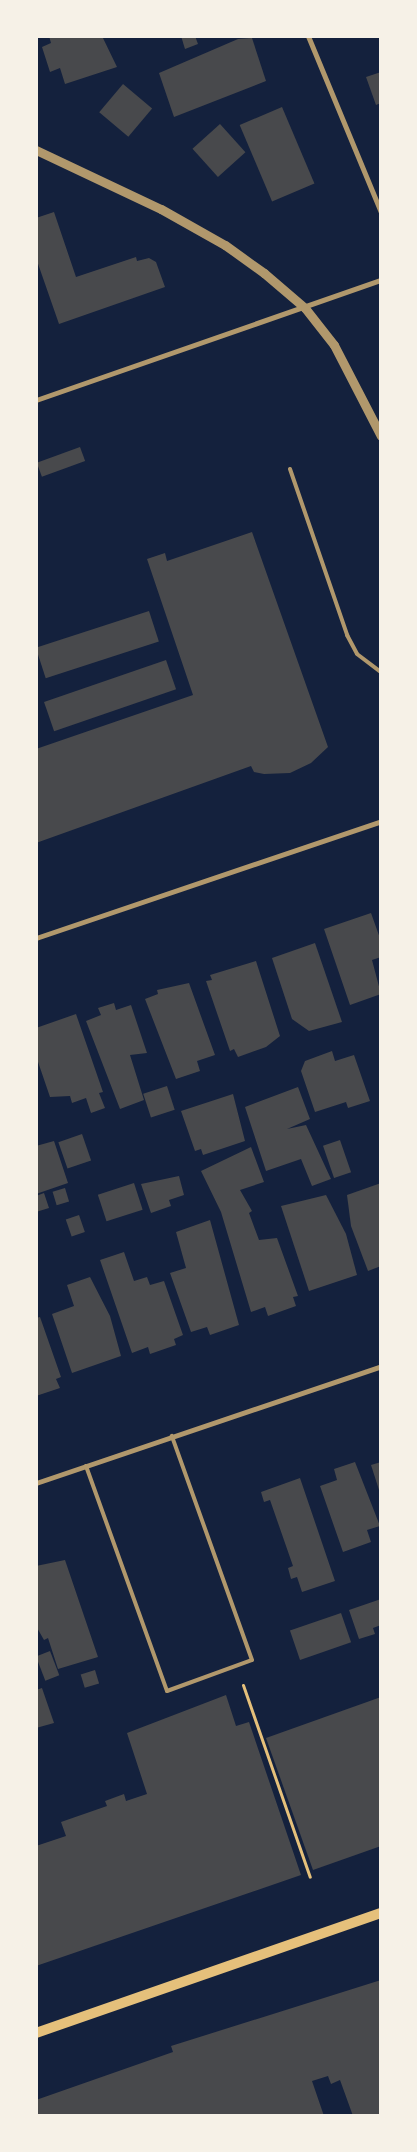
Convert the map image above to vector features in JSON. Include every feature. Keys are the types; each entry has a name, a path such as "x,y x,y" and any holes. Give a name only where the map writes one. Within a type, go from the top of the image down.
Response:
{"main road":[{"path":"36,2033 381,1913"}],"street":[{"path":"308,36 381,212"},
{"path":"36,150 226,244 305,308 354,376 381,436"},
{"path":"36,400 381,280"},
{"path":"36,938 381,820"},
{"path":"36,1483 381,1366"}],"lane":[{"path":"290,468 347,635 357,654 381,672"},
{"path":"86,1466 167,1691 252,1660 172,1436"}],"path":[{"path":"235,1666 310,1877"}],"building":[{"path":"49,36 102,36 117,67 65,84 60,68 50,72 42,47 51,43"},
{"path":"181,36 195,36 198,44 185,49"},
{"path":"252,38 266,81 174,117 159,73 238,39"},
{"path":"381,72 381,103 376,105 366,77"},
{"path":"123,84 152,108 128,137 99,112"},
{"path":"282,107 314,183 272,201 240,125"},
{"path":"220,124 245,152 218,177 193,149"},
{"path":"54,212 76,277 136,257 137,261 149,258 156,262 165,287 59,324 36,258 36,218"},
{"path":"80,447 85,461 42,477 37,463"},
{"path":"252,532 328,747 311,763 290,773 264,774 254,772 251,766 36,843 36,749 193,695 147,559 165,553 167,561"},
{"path":"149,611 159,641 46,678 36,648"},
{"path":"166,660 176,689 54,731 44,702"},
{"path":"371,913 381,941 381,957 372,960 381,994 350,1005 324,929"},
{"path":"315,943 342,1022 309,1031 292,1019 272,958"},
{"path":"256,961 280,1036 266,1047 238,1057 234,1049 230,1051 206,981 212,980 210,975"},
{"path":"189,983 215,1055 197,1061 200,1071 176,1079 145,999 158,994 157,990"},
{"path":"114,1003 116,1010 131,1005 147,1053 130,1055 144,1100 120,1109 86,1021 101,1015 98,1008"},
{"path":"76,1014 103,1092 99,1093 105,1108 91,1113 86,1098 72,1103 70,1096 50,1097 36,1056 36,1028"},
{"path":"332,1051 335,1061 354,1055 370,1101 348,1108 346,1102 315,1112 301,1071 305,1061"},
{"path":"167,1086 175,1110 151,1118 143,1094"},
{"path":"298,1087 310,1119 287,1129 306,1125 331,1179 312,1186 301,1159 266,1171 245,1107"},
{"path":"233,1094 245,1141 203,1155 201,1149 195,1151 181,1111"},
{"path":"82,1134 91,1160 67,1169 58,1142"},
{"path":"340,1140 351,1172 334,1178 323,1146"},
{"path":"54,1141 68,1183 36,1194 36,1146"},
{"path":"251,1147 264,1182 240,1190 252,1211 249,1213 259,1240 277,1238 298,1296 293,1297 296,1306 268,1316 265,1307 251,1312 221,1212 201,1171"},
{"path":"179,1176 184,1195 169,1200 171,1206 151,1213 141,1184"},
{"path":"134,1183 143,1210 107,1221 98,1195"},
{"path":"381,1183 381,1266 368,1271 351,1226 347,1195"},
{"path":"65,1188 69,1201 57,1205 53,1192"},
{"path":"44,1193 49,1208 36,1212 36,1196"},
{"path":"326,1195 346,1234 357,1275 309,1291 281,1206"},
{"path":"79,1215 85,1232 72,1237 66,1220"},
{"path":"210,1220 239,1325 210,1335 207,1327 191,1332 170,1273 186,1268 176,1232"},
{"path":"124,1252 134,1281 147,1277 150,1285 164,1281 183,1335 174,1339 176,1345 150,1354 148,1347 132,1353 100,1260"},
{"path":"90,1277 110,1316 121,1356 72,1373 52,1314 74,1306 67,1285"},
{"path":"40,1317 61,1377 56,1379 60,1388 36,1396 36,1318"},
{"path":"355,1462 380,1526 367,1530 371,1542 343,1552 320,1486 337,1480 334,1469"},
{"path":"381,1462 381,1493 380,1493 371,1465"},
{"path":"300,1478 335,1581 302,1592 297,1577 291,1579 288,1568 293,1566 270,1500 264,1502 261,1492"},
{"path":"65,1560 98,1657 58,1669 48,1638 44,1640 36,1626 36,1566"},
{"path":"381,1599 381,1625 373,1628 375,1634 359,1639 349,1610"},
{"path":"341,1613 351,1642 300,1660 290,1631"},
{"path":"50,1651 59,1675 45,1681 36,1656"},
{"path":"95,1670 99,1683 85,1688 81,1674"},
{"path":"42,1688 54,1723 36,1728 36,1690"},
{"path":"226,1695 236,1726 249,1722 301,1875 36,1966 36,1846 66,1836 61,1822 107,1806 105,1801 124,1794 126,1801 147,1794 127,1733"},
{"path":"381,1697 381,1846 313,1870 266,1738"},
{"path":"381,1980 381,2116 353,2116 340,2080 331,2084 328,2076 312,2081 324,2116 36,2116 36,2100 173,2052 171,2046"}]}
